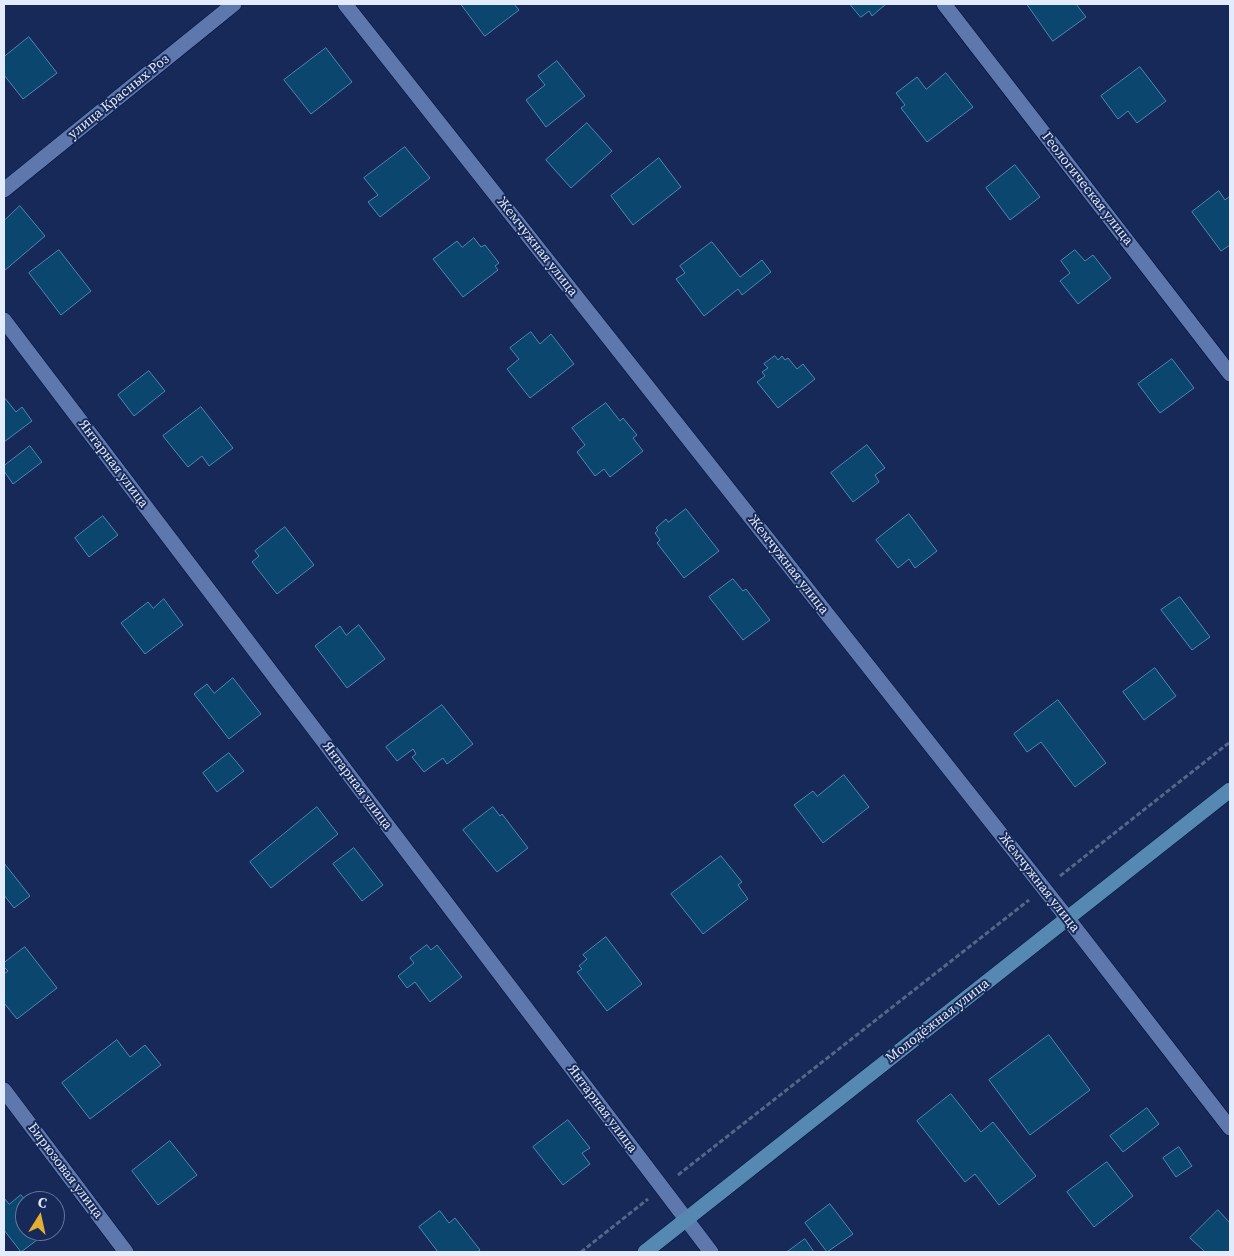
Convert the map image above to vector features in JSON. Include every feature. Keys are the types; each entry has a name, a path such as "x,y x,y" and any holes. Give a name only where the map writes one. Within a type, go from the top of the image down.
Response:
{"street":[{"name":"улица Красных Роз","path":"4,190 234,4"},
{"name":"Жемчужная улица","path":"345,4 1044,888 1230,1128"},
{"name":"Геологическая улица","path":"944,4 1230,374"},
{"name":"Янтарная улица","path":"4,320 711,1252"},
{"name":"Молодёжная улица","path":"645,1252 1230,790"},
{"name":"Бирюзовая улица","path":"4,1090 126,1252"}],"path":[{"path":"581,1252 1230,742"}],"building":[{"path":"461,4 514,4 519,10 485,36"},
{"path":"850,4 886,4 872,16 869,11 861,17"},
{"path":"1027,4 1076,4 1086,17 1053,41"},
{"path":"29,37 57,73 23,99 4,75 4,57"},
{"path":"326,48 352,82 311,114 284,80"},
{"path":"557,61 585,96 546,127 526,100 545,85 538,76"},
{"path":"1140,67 1166,101 1137,123 1128,111 1118,119 1101,96"},
{"path":"946,73 973,107 927,142 901,108 905,105 896,93 917,77 926,89"},
{"path":"587,123 612,151 571,188 546,160"},
{"path":"405,147 430,178 380,217 368,202 378,195 364,178"},
{"path":"659,158 681,187 633,225 611,196"},
{"path":"1015,165 1040,197 1010,220 986,188"},
{"path":"1219,191 1225,200 1230,196 1230,245 1221,251 1192,212"},
{"path":"20,206 45,236 4,271 4,221"},
{"path":"474,238 481,247 485,245 499,263 495,266 498,270 463,297 433,259 457,241 462,247"},
{"path":"712,242 740,277 762,260 771,272 742,295 738,289 704,316 676,279 685,273 680,266"},
{"path":"59,250 91,291 61,315 29,273"},
{"path":"1075,250 1085,261 1093,255 1111,278 1078,304 1060,281 1070,273 1061,261"},
{"path":"531,332 540,344 551,334 574,364 530,398 507,369 519,359 510,348"},
{"path":"775,356 778,360 782,356 785,360 788,358 797,369 803,364 815,379 778,408 757,382 765,376 762,372 768,368 764,364"},
{"path":"1172,359 1194,388 1160,413 1138,384"},
{"path":"149,371 165,391 134,416 118,395"},
{"path":"4,397 16,412 22,407 32,421 4,442"},
{"path":"606,403 620,421 623,418 637,435 633,438 643,451 610,477 604,469 595,476 577,452 585,445 572,428"},
{"path":"201,407 233,448 209,466 202,456 188,467 163,436"},
{"path":"867,445 885,468 875,475 879,482 853,502 831,473"},
{"path":"30,446 42,462 13,484 4,471 4,466"},
{"path":"686,509 719,551 684,578 657,543 660,540 655,533 658,530 656,528 666,519 668,522"},
{"path":"909,514 937,551 915,568 909,559 898,568 876,540"},
{"path":"103,516 118,535 89,557 75,538"},
{"path":"285,527 314,565 277,594 252,562 259,556 255,551"},
{"path":"733,579 743,591 746,589 770,620 743,640 709,597"},
{"path":"1180,597 1210,637 1192,650 1161,610"},
{"path":"164,599 183,625 145,654 121,623 148,602 153,608"},
{"path":"359,625 385,659 347,688 315,646 340,626 346,635"},
{"path":"1155,668 1176,696 1144,720 1123,692"},
{"path":"233,678 261,714 229,739 194,694 207,684 214,693"},
{"path":"1058,700 1106,763 1075,787 1041,742 1027,752 1014,734"},
{"path":"442,705 473,744 447,764 443,758 424,772 412,757 416,754 413,749 397,761 386,747"},
{"path":"229,753 244,771 217,792 203,773"},
{"path":"844,775 869,807 823,843 794,805 813,791 817,796"},
{"path":"317,807 338,834 271,888 250,862"},
{"path":"493,807 500,816 502,814 528,848 497,872 463,830"},
{"path":"354,848 383,885 362,901 333,864"},
{"path":"721,856 742,882 738,885 748,899 703,934 671,894"},
{"path":"4,863 30,896 14,908 4,895"},
{"path":"606,937 642,984 607,1011 577,972 582,969 579,966 587,959 583,955"},
{"path":"427,945 431,950 437,945 462,977 430,1002 415,982 407,988 398,976 414,963 410,958"},
{"path":"25,947 57,988 17,1019 4,1003 4,974 8,971 4,967 4,963"},
{"path":"1049,1035 1090,1090 1030,1135 989,1080"},
{"path":"117,1040 130,1057 145,1045 161,1065 90,1119 62,1083"},
{"path":"951,1094 981,1132 993,1122 1036,1176 999,1205 975,1174 965,1182 917,1121"},
{"path":"1147,1108 1159,1124 1123,1152 1110,1136"},
{"path":"568,1120 590,1148 582,1153 590,1164 563,1185 533,1147"},
{"path":"170,1141 197,1175 158,1205 132,1171"},
{"path":"1179,1147 1192,1166 1176,1177 1163,1158"},
{"path":"1107,1162 1133,1196 1094,1227 1067,1192"},
{"path":"4,1198 9,1204 15,1200 15,1241 36,1241 21,1252 4,1230"},
{"path":"830,1204 853,1234 827,1252 805,1223"},
{"path":"1218,1210 1230,1223 1230,1250 1228,1252 1205,1252 1190,1238"},
{"path":"440,1211 449,1223 455,1218 480,1250 477,1252 438,1252 419,1227"},
{"path":"805,1239 814,1252 787,1252"}]}
